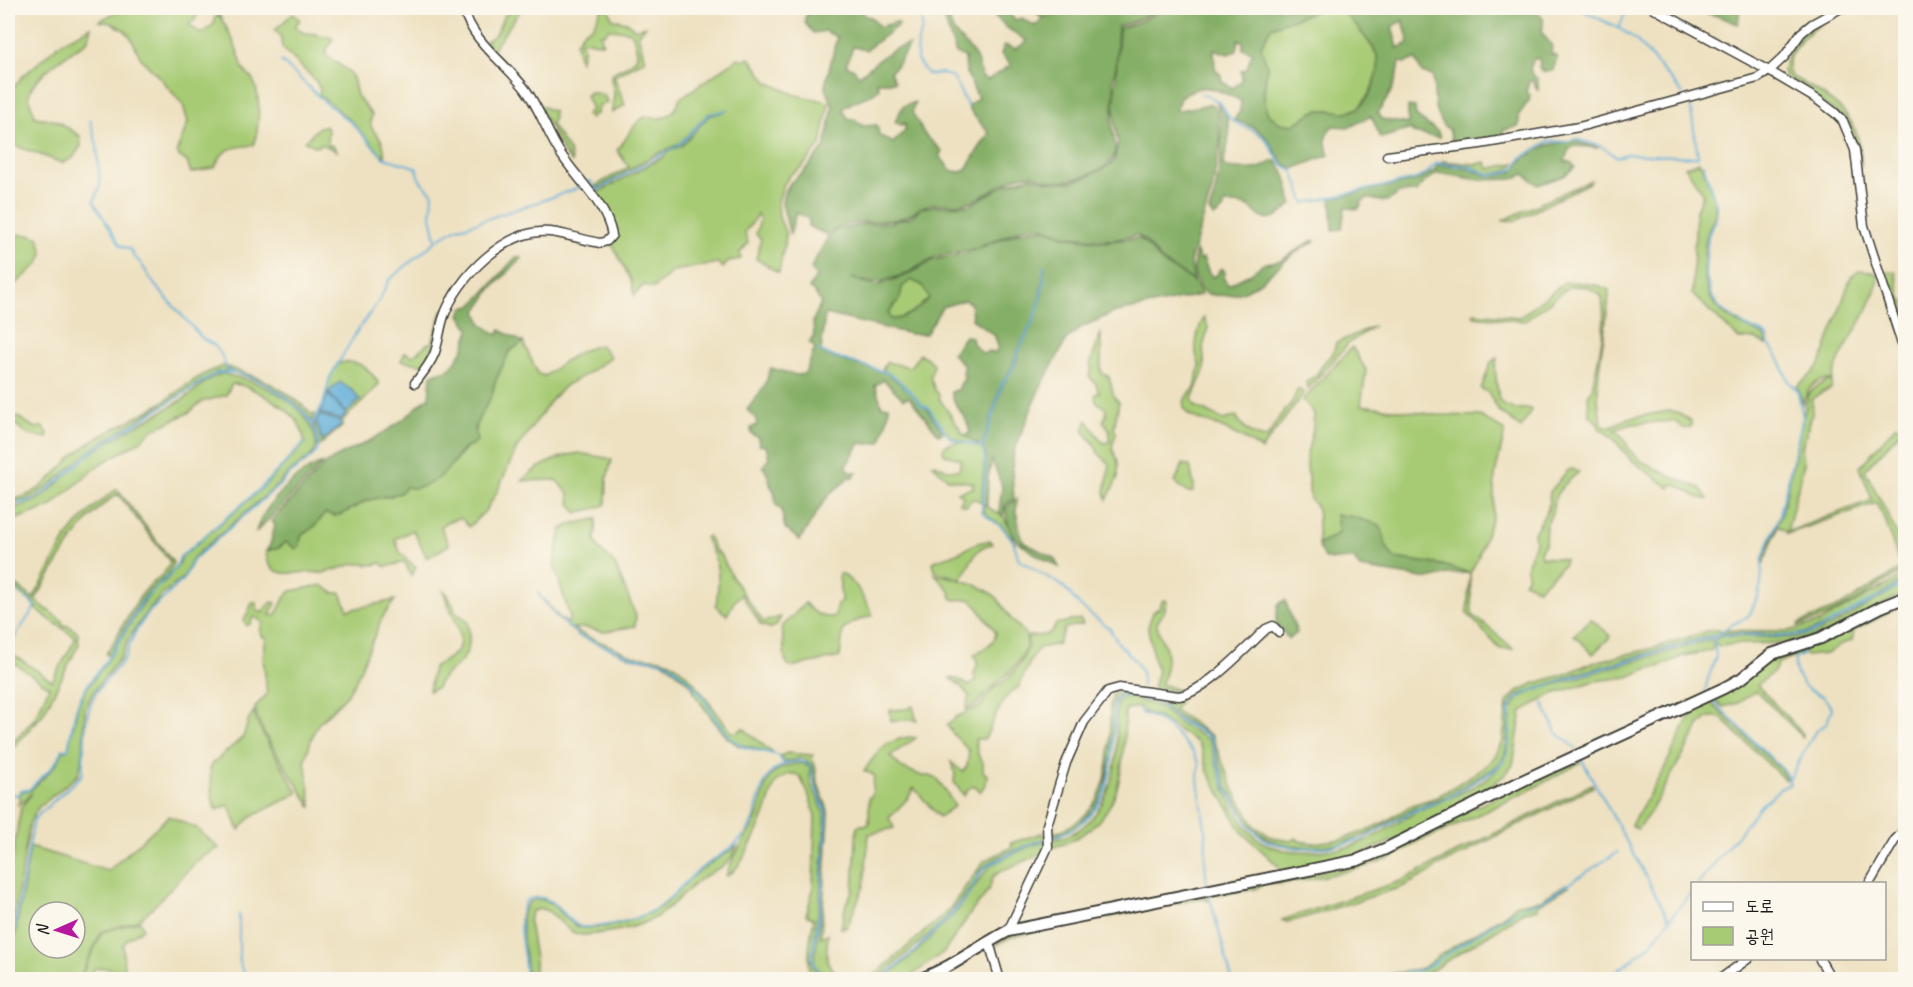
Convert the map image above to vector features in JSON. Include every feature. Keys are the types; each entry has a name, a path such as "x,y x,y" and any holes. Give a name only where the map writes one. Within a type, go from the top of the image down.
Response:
{"street":[{"path":"416,383 435,353 444,316 452,298 461,283 494,251 508,242 537,233 549,232 600,243 607,241 612,235 609,224 587,186 561,154 527,92 488,50 466,18 463,8"},
{"path":"1653,8 1769,71 1834,112 1843,121 1851,136 1860,181 1864,226 1905,356"},
{"path":"1387,156 1480,144 1604,122 1758,78 1784,57 1801,33 1812,24 1841,8"},
{"path":"918,980 950,966 1008,931 1358,860 1385,849 1524,780 1724,688 1742,678 1772,654 1821,638 1905,597"},
{"path":"1008,931 1048,847 1047,825 1077,734 1108,691 1119,688 1179,696 1188,695 1232,661 1266,628 1273,626 1279,632"},
{"path":"1870,882 1895,840 1905,829"},
{"path":"987,942 999,980"},
{"path":"1719,980 1746,960"},
{"path":"1820,960 1832,980"}],"green space":[{"path":"1335,7 1342,10 1372,47 1378,58 1378,70 1374,83 1365,100 1356,110 1344,112 1319,110 1294,125 1280,123 1267,113 1264,94 1267,66 1261,47 1271,27 1324,8"},
{"path":"124,8 196,10 198,13 195,20 189,24 201,34 215,23 214,18 219,15 238,52 244,70 256,87 259,112 254,145 230,149 222,155 215,167 191,173 187,162 179,156 177,151 188,122 183,105 141,59 130,36 124,30 112,23 99,21"},
{"path":"514,8 522,8 492,51 485,41 495,34 504,17"},
{"path":"602,8 608,8 613,19 626,22 635,29 646,26 638,34 645,60 614,76 625,105 612,113 614,89 611,74 634,61 637,52 633,35 628,31 609,29 604,34 600,34 603,43 581,41 584,48 580,62 576,42 584,31 593,26"},
{"path":"813,8 862,8 865,16 871,17 880,27 896,22 900,24 866,50 853,47 846,65 854,69 859,76 888,53 909,45 890,72 895,82 877,82 879,88 875,92 843,109 848,119 854,119 863,126 877,125 879,135 893,143 905,130 905,123 901,125 895,122 903,106 915,102 912,112 925,135 942,151 939,156 952,171 961,172 966,169 989,133 969,110 969,105 978,98 966,72 965,57 956,54 942,12 936,8 951,8 950,17 953,30 976,58 982,77 988,80 1011,65 1001,54 1004,45 1016,49 1027,41 1007,28 987,8 1004,8 1015,20 1022,18 1035,26 1042,19 1036,11 1029,11 1028,8 1038,8 1045,17 1056,13 1054,8 1162,8 1135,21 1118,26 1113,80 1112,126 1115,152 1111,161 1100,169 1084,176 1059,181 1023,175 969,202 928,205 895,220 854,223 836,229 827,235 808,226 809,219 796,212 790,235 782,203 784,193 790,183 825,147 833,107 825,86 837,37 825,31 813,33 805,23 805,17"},
{"path":"1166,8 1324,8 1271,27 1261,46 1267,66 1264,94 1267,113 1280,123 1294,125 1319,110 1346,112 1358,108 1363,104 1374,85 1378,71 1376,53 1361,32 1338,8 1534,8 1542,17 1542,33 1552,46 1551,54 1557,58 1553,70 1543,72 1539,68 1540,61 1537,58 1533,60 1530,69 1532,75 1538,79 1538,91 1533,81 1529,81 1526,92 1530,95 1529,101 1519,114 1519,126 1504,130 1500,138 1453,145 1449,129 1443,126 1435,107 1433,76 1422,73 1415,59 1406,63 1400,62 1392,88 1378,112 1382,119 1408,124 1408,106 1415,107 1416,116 1438,132 1440,138 1413,133 1411,129 1381,138 1371,116 1350,127 1333,126 1326,139 1329,155 1293,169 1281,160 1261,133 1234,120 1240,111 1241,101 1211,88 1197,89 1180,97 1176,110 1214,105 1217,111 1220,141 1212,190 1190,261 1194,281 1163,262 1145,240 1137,235 1101,240 1064,235 1038,226 1024,228 977,248 935,257 906,274 881,282 852,278 879,285 907,275 933,260 966,253 1020,232 1046,229 1064,236 1101,242 1139,238 1162,262 1197,285 1201,295 1113,313 1082,327 1067,339 1039,390 1014,452 1012,470 1014,499 1005,505 1003,516 999,512 1002,486 992,460 988,477 987,505 982,504 986,457 983,447 1003,384 1014,367 1036,315 1001,385 982,447 965,435 970,433 968,426 951,392 957,390 965,377 962,372 964,365 952,354 965,336 972,337 973,344 983,354 989,351 995,353 998,347 995,336 972,319 971,304 965,300 942,307 926,334 911,334 825,314 821,351 818,350 834,358 885,372 911,392 922,406 926,407 943,432 939,435 909,397 903,399 884,380 875,385 882,406 889,406 881,442 860,443 846,466 851,472 857,472 853,478 848,477 828,496 799,540 785,528 781,509 776,505 774,491 763,466 769,458 766,446 759,445 758,438 751,433 751,428 757,425 756,419 747,410 764,387 771,368 796,375 805,374 815,348 809,342 814,336 813,321 821,302 809,288 816,277 811,268 828,237 836,230 865,224 888,223 911,217 921,208 970,205 1008,183 1030,177 1050,182 1070,182 1087,177 1109,166 1114,161 1118,143 1114,107 1119,28 1137,23","holes":["1403,20 1409,43 1398,48 1392,27","1238,40 1243,41 1243,49 1252,52 1247,69 1241,71 1242,80 1233,88 1222,82 1221,75 1215,69 1214,49 1228,54 1237,51","1044,266 1043,288 1037,310","911,280 922,285 929,298 907,315 891,319 888,313 900,298 902,287"]},
{"path":"1683,8 1740,8 1738,24 1718,16"},
{"path":"293,13 300,20 295,26 304,33 333,38 325,54 349,72 353,78 357,96 372,115 372,128 382,142 385,157 350,120 319,95 320,89 315,80 282,48 281,36 275,30"},
{"path":"1822,23 1802,39 1796,47 1788,62 1788,70 1792,77 1824,96 1845,114 1857,136 1862,166 1852,131 1846,119 1785,76 1783,71 1796,41 1808,29"},
{"path":"91,27 87,42 52,66 30,91 29,99 35,117 57,121 80,136 81,146 72,159 62,163 8,143 8,94 22,77 56,47"},
{"path":"739,58 742,60 750,58 767,82 796,95 829,102 821,144 803,166 791,174 783,185 778,202 779,217 786,234 779,273 756,259 761,239 756,234 760,220 757,214 745,233 748,243 740,253 741,259 729,261 723,268 718,263 673,271 654,288 644,285 634,295 631,280 612,244 615,231 612,217 597,193 663,157 670,150 681,146 709,116 729,110 708,114 679,144 653,156 597,189 595,186 629,167 617,150 641,119 660,118 670,114 677,106 679,99"},
{"path":"590,92 604,95 607,102 598,107 597,114 592,115 591,119 586,115 592,109 586,96"},
{"path":"1217,103 1226,115 1229,127 1229,140 1223,163 1225,168 1255,169 1276,161 1283,171 1292,204 1277,216 1264,218 1249,207 1237,204 1225,204 1223,210 1214,217 1209,211 1216,186 1220,157 1221,128"},
{"path":"538,105 553,111 554,118 551,124 570,153 572,163 564,153"},
{"path":"326,126 327,144 333,146 337,151 320,144 317,147 305,141 319,127"},
{"path":"1574,141 1599,148 1575,146 1569,149 1564,161 1571,162 1575,167 1564,176 1538,185 1524,174 1513,179 1480,180 1438,173 1422,184 1417,192 1399,193 1384,201 1368,198 1362,201 1359,209 1345,208 1342,229 1333,230 1331,198 1421,179 1434,171 1438,165 1470,169 1492,177 1512,172 1524,158 1547,145"},
{"path":"1442,161 1477,164 1486,162 1488,169 1515,163 1507,171 1489,174 1470,166"},
{"path":"1699,162 1711,187 1715,202 1714,216 1705,250 1704,271 1708,291 1722,312 1739,324 1764,336 1767,345 1755,339 1739,339 1692,294 1696,211 1703,193 1685,167"},
{"path":"1591,180 1517,220 1502,221"},
{"path":"8,234 32,235 39,238 43,254 39,263 16,284 8,278"},
{"path":"1313,240 1315,242 1300,249 1253,287 1240,293 1225,296 1207,294 1196,280 1194,263 1196,251 1200,260 1203,258 1213,277 1222,268 1228,285 1265,263 1280,261"},
{"path":"516,257 522,258 491,289 477,311 482,324 497,335 500,330 523,342 509,352 495,382 492,395 478,420 475,430 477,441 462,450 447,470 434,481 417,488 406,487 400,493 366,501 342,514 335,516 325,513 315,526 301,536 300,545 296,549 286,542 279,548 266,551 270,545 275,525 271,521 325,464 385,432 429,398 431,375 449,369 463,350 470,329 460,315 463,308 472,306"},
{"path":"1859,271 1873,272 1878,275 1873,296 1832,380 1816,383 1807,394 1803,404 1797,386 1812,374 1821,362 1851,277"},
{"path":"1895,271 1901,299 1905,302 1905,345 1884,273"},
{"path":"911,280 922,285 929,298 907,315 891,319 888,314 900,298 902,287"},
{"path":"1565,282 1588,283 1609,290 1598,376 1599,410 1603,426 1609,427 1629,418 1669,411 1676,412 1691,421 1691,427 1685,429 1673,421 1632,424 1615,430 1624,438 1629,450 1641,461 1700,488 1708,499 1699,498 1673,484 1670,488 1631,460 1612,437 1600,429 1589,414 1588,396 1592,389 1603,328 1603,304 1600,294 1587,287 1570,286 1525,321 1473,316 1474,313 1520,317"},
{"path":"443,309 438,333 426,365 401,361 405,352 413,356 432,342"},
{"path":"1204,317 1208,327 1203,348 1205,369 1192,399 1195,406 1224,420 1236,416 1249,431 1267,438 1280,416 1292,402 1298,389 1304,393 1261,450 1216,425 1194,418 1185,411 1187,395 1195,387 1200,368 1196,344"},
{"path":"1374,326 1348,344 1308,389 1306,382 1317,374 1333,354 1336,343"},
{"path":"1101,332 1101,372 1109,377 1114,397 1119,402 1112,448 1118,462 1118,477 1107,500 1105,492 1110,464 1098,453 1095,445 1083,430 1087,420 1102,442 1110,441 1110,430 1103,421 1106,409 1096,401 1095,395 1099,392 1089,376 1092,369 1090,365"},
{"path":"523,342 538,374 545,376 571,357 592,347 600,345 611,357 566,385 553,398 517,448 486,510 469,527 461,518 446,522 441,527 449,545 427,558 413,530 395,539 400,552 416,568 411,576 405,562 385,567 381,563 354,564 322,573 287,573 270,566 266,551 279,548 286,542 300,545 301,536 315,526 325,513 335,516 366,501 379,497 390,497 406,486 454,463 466,447 474,444 478,420 492,395 495,382 509,352"},
{"path":"1352,347 1366,370 1361,405 1438,415 1480,416 1505,431 1495,474 1493,516 1470,573 1442,565 1394,558 1386,546 1380,525 1336,515 1339,533 1318,545 1318,516 1316,506 1310,499 1306,457 1313,430 1314,413 1303,400"},
{"path":"920,354 934,365 930,377 940,400 964,435 982,447 950,437 927,406 922,405 899,380 882,370 887,362 910,367"},
{"path":"1497,358 1495,369 1499,400 1505,406 1516,409 1532,409 1521,428 1499,411 1488,392 1481,389 1491,362"},
{"path":"353,362 362,366 370,371 379,384 343,420 343,426 319,446 314,424 323,405 330,377 338,363","holes":["317,421 342,424 321,440"]},
{"path":"225,366 227,371 217,372 98,445 46,488 23,501 8,505 8,501 38,489 92,441 153,408 197,378"},
{"path":"227,367 262,380 283,391 303,405 311,414 315,414 312,421 295,402 285,395 253,379 229,371"},
{"path":"224,374 251,381 289,401 308,421 314,434 316,448 310,457 288,473 280,483 193,558 184,577 162,595 144,616 129,638 121,657 94,691 85,709 83,755 78,775 38,808 30,822 8,953 8,881 21,807 32,793 18,805 21,791 30,791 53,768 63,751 68,749 78,705 86,689 153,590 165,581 180,563 181,557 262,488 305,443 299,423 285,409 258,392 232,384 226,395 201,402 190,412 152,430 141,441 100,464 50,507 8,522 8,509 31,503 40,498 96,450 185,398 208,380"},
{"path":"1827,381 1832,382 1831,389 1820,393 1813,399 1812,415 1802,447 1804,463 1787,532 1872,500 1860,467 1896,425 1902,430 1865,470 1896,534 1901,547 1905,572 1886,581 1856,601 1798,626 1798,624 1841,606 1899,570 1900,566 1886,522 1876,503 1787,534 1778,526 1763,565 1764,557 1782,513 1808,395"},
{"path":"11,416 18,417 35,428 42,427 48,433 47,438 28,435 16,425 9,423"},
{"path":"965,442 982,448 985,457 981,503 976,499 971,500 966,506 959,503 964,497 957,492 973,488 973,483 948,479 932,464 947,470 959,470 961,459 943,452 944,446"},
{"path":"579,453 612,459 607,478 606,504 603,506 577,513 570,503 569,494 556,480 522,481 548,463"},
{"path":"323,463 256,532 266,511 282,491 303,473"},
{"path":"1183,464 1190,466 1193,492 1187,492 1175,482"},
{"path":"1572,469 1579,472 1563,486 1556,496 1552,514 1546,523 1545,544 1540,551 1541,557 1565,559 1564,564 1538,589 1524,582 1527,577 1527,564 1535,542 1534,533 1548,509 1550,492 1567,471"},
{"path":"117,489 173,562 171,570 146,594 109,656 106,654 136,602 164,573 170,562 118,494 92,515 71,542 35,600 62,621 63,625 69,626 78,633 79,644 43,714 8,754 8,747 35,718 49,687 14,663 8,672 8,651 52,681 76,638 35,609 31,600 8,585 8,579 33,598 73,529"},
{"path":"1017,499 1016,511 1021,536 1025,543 1054,558 1059,567 1023,545 1010,529 1006,507"},
{"path":"982,504 1003,516 1016,543 1002,526 985,514"},
{"path":"1336,515 1350,516 1380,525 1386,546 1394,558 1442,565 1470,573 1448,574 1429,579 1360,568 1354,559 1324,558 1318,545 1339,533"},
{"path":"597,519 595,540 599,549 614,563 636,616 635,626 603,632 573,628 588,637 631,655 662,659 672,663 690,678 732,732 736,733 743,728 774,754 743,745 739,746 728,738 695,695 692,686 668,665 663,662 630,657 579,636 557,618 537,592 559,617 568,623 570,617 554,565 561,530 571,524"},
{"path":"708,536 732,577 763,622 781,617 776,626 770,628 761,625 741,594 727,615 716,606 718,570 714,555 705,538"},
{"path":"991,541 993,544 981,548 973,557 961,579 935,571 933,562 936,560 961,552 975,544"},
{"path":"1470,573 1472,614 1514,649 1500,649 1467,613"},
{"path":"839,574 843,574 857,587 873,615 854,622 843,630 840,657 790,667 785,660 782,627 805,603 818,614 827,617 835,616 837,604 841,601"},
{"path":"935,574 967,582 990,592 1027,639 1024,653 1017,664 978,703 966,710 969,696 960,685 949,678 958,679 969,686 975,681 974,673 977,662 974,655 991,643 996,632 971,599 951,598 950,591"},
{"path":"1905,575 1905,580 1852,612 1810,631 1786,635 1724,633 1713,635 1579,673 1517,696 1508,707 1508,735 1504,757 1493,769 1445,797 1417,807 1370,833 1341,844 1313,847 1294,846 1273,842 1260,834 1249,824 1226,785 1212,738 1180,719 1158,701 1121,692 1114,698 1112,756 1103,793 1094,809 1076,827 1050,837 1050,834 1079,820 1098,798 1107,770 1110,708 1114,691 1181,698 1174,710 1212,736 1234,791 1255,827 1273,838 1291,841 1297,838 1299,841 1314,843 1343,839 1383,823 1412,805 1437,797 1482,769 1493,759 1503,740 1507,702 1518,691 1591,663 1653,648 1711,630 1788,631 1818,623"},
{"path":"1905,583 1905,593 1826,633 1792,643 1733,644 1719,647 1715,642 1716,638 1723,636 1795,638 1820,631"},
{"path":"322,585 334,593 341,593 348,610 395,600 382,618 356,680 346,696 318,724 313,734 305,760 312,808 265,735 258,720 255,707 267,694 263,657 266,638 262,636 260,630 263,623 255,617 247,626 244,621 253,601 256,603 257,611 262,612 272,602 276,603 270,615 275,616 285,597 291,591"},
{"path":"443,591 447,593 456,612 467,621 469,645 461,661 442,678 437,688 429,691 433,667 457,651 460,638"},
{"path":"1905,599 1905,604 1854,630 1852,641 1841,644 1827,654 1806,656 1803,649 1801,654 1778,663 1774,672 1757,685 1803,734 1803,737 1756,691 1738,703 1723,707 1711,696 1780,654"},
{"path":"1163,600 1167,601 1164,612 1157,623 1167,655 1166,670 1161,684 1187,693 1153,688 1158,670 1154,661 1148,627 1153,612 1159,608"},
{"path":"1285,600 1297,633 1289,639 1276,623 1278,605"},
{"path":"1080,619 1083,624 1065,628 1058,644 1038,649 1018,688 1003,702 985,739 975,739 979,758 983,762 983,771 987,775 986,784 980,792 976,786 970,788 964,796 954,782 955,773 951,762 963,772 967,766 969,751 947,725 956,717 979,707 994,688 1009,678 1028,648 1028,636 1049,634 1056,624"},
{"path":"1591,619 1611,636 1593,654 1574,635"},
{"path":"1712,639 1714,648 1710,651 1683,656 1628,677 1595,681 1553,694 1522,711 1513,765 1505,775 1481,793 1449,813 1400,838 1348,859 1281,872 1277,865 1242,832 1208,772 1197,742 1159,718 1141,711 1140,707 1126,709 1120,777 1106,812 1093,826 1075,838 1052,848 1050,841 1077,831 1093,817 1104,799 1112,779 1116,758 1117,701 1125,696 1159,706 1179,723 1208,739 1230,800 1237,814 1255,837 1266,844 1284,850 1338,849 1367,840 1416,812 1471,788 1491,775 1505,758 1515,703 1526,694"},
{"path":"1707,699 1780,769 1787,779 1785,780 1721,718 1709,717 1700,725 1649,814 1637,829 1631,825 1663,771 1695,705"},
{"path":"913,706 917,721 911,719 891,722 890,710 907,709"},
{"path":"254,711 256,721 264,736 298,793 251,817 239,830 229,805 216,810 212,798 210,769 213,763 243,737"},
{"path":"909,737 916,738 890,756 901,767 922,776 938,779 955,806 939,817 914,788 889,818 894,828 869,834 864,886 847,927 841,928 846,903 853,891 857,826 869,824 869,797 872,796 874,775 864,771 887,744"},
{"path":"787,753 813,755 812,760 816,767 818,784 827,807 829,818 821,937 828,934 827,949 830,966 846,979 828,979 816,967 814,961 823,900 828,817 815,780 813,766 803,758 784,762 780,756"},
{"path":"1578,759 1580,763 1522,794 1420,840 1393,857 1357,869 1311,879 1277,884 1268,883 1256,889 1211,896 1210,892 1346,867"},
{"path":"802,763 810,767 810,782 825,818 820,899 811,961 816,975 822,979 810,978 809,948 814,919 806,915 813,890 815,815 808,793 796,774 788,774 776,782 748,849 737,867 726,876 757,816 770,777 787,766"},
{"path":"1592,784 1593,787 1436,867 1433,871 1402,887 1300,919 1287,922 1282,920 1401,881"},
{"path":"169,816 196,828 219,848 198,861 141,918 101,932 79,979 8,979 30,847 108,871"},
{"path":"1042,833 1045,838 987,864 940,925 877,979 869,980 948,911 984,861 1012,847 1011,843"},
{"path":"1046,842 1044,853 1001,871 993,877 982,900 945,951 907,979 882,980 917,951 956,912 990,865 1032,845"},
{"path":"737,846 726,863 698,881 662,913 640,925 612,932 576,934 546,910 539,909 531,912 529,922 535,959 535,979 526,979 522,918 529,902 546,901 575,926 583,928 624,922 662,906 705,866"},
{"path":"1566,884 1569,886 1538,905 1538,909 1526,911 1426,974 1428,979 1375,979 1423,968 1505,915 1517,904 1541,900"},
{"path":"1206,894 1208,901 1203,899 1172,904 1011,937 998,944 996,948 998,941 1005,936"},
{"path":"140,921 143,929 127,939 123,945 124,973 109,968 98,968 94,969 88,979 80,979 102,932"}],"water":[{"path":"340,382 353,391 360,400 346,413 328,392"},
{"path":"328,394 346,414 341,420 320,413"},
{"path":"320,415 341,422 342,425 322,441 316,421"}],"waterway":[{"path":"922,8 922,30 918,40 917,60 927,74 941,73 953,77 968,107"},
{"path":"1578,8 1622,30 1636,40 1683,94"},
{"path":"1619,29 1627,8"},
{"path":"281,61 329,106 350,121 384,158 417,169 420,180 433,194 431,216 436,240"},
{"path":"1201,94 1221,104 1233,121 1255,131 1266,140 1279,160 1293,171 1305,203 1416,179 1426,174 1437,163 1470,167 1490,175 1508,172 1516,167 1522,157 1549,141 1567,142 1575,139 1601,146 1617,157 1627,154 1698,157 1690,103"},
{"path":"588,182 591,181 596,191 679,145 708,115 727,110"},
{"path":"90,120 97,145 100,185 94,202 120,245 131,250 154,284 203,339 214,345 221,354 228,372"},
{"path":"1703,164 1717,208 1716,217 1708,236 1705,272 1710,293 1719,308 1768,338 1768,343 1779,359 1788,380 1798,392 1803,417 1780,514 1763,557 1758,595 1750,614 1714,636 1716,656 1705,691"},
{"path":"361,326 380,299 389,280 437,240 457,228 583,186"},
{"path":"983,447 1002,384 1013,368 1037,312 1044,281 1043,267"},
{"path":"312,425 323,404 330,377 359,328"},
{"path":"819,350 895,377 922,406 927,406 950,438 982,447 985,463 982,513 1002,527 1013,541 1019,560 1064,587 1080,606 1110,629 1118,643 1142,672 1142,686"},
{"path":"8,506 33,500 46,492 96,448 215,374 227,372 240,374 282,394 304,413 313,426 316,436 318,450 314,455 194,559 183,580 149,612 136,631 125,658 97,691 90,705 86,722 82,775 34,819 8,966"},
{"path":"8,794 19,795 20,790 29,790 53,766 63,749 68,749 81,697 147,596 174,570 180,557 261,488 304,443"},
{"path":"1050,838 1072,829 1088,817 1100,802 1111,767 1114,704 1122,694 1159,703 1179,720 1207,735 1212,741 1222,779 1229,793 1250,827 1265,840 1298,848 1329,847 1361,840 1415,810 1448,798 1494,770 1503,762 1508,752 1509,710 1512,703 1526,693 1582,674 1714,636 1789,636 1814,632 1906,582"},
{"path":"8,585 35,607 8,647"},
{"path":"539,595 558,618 580,636 632,657 666,662 690,682 704,699 717,722 731,738 743,747 778,755 784,764"},
{"path":"1789,780 1815,732 1827,723 1832,708 1823,696 1811,691 1798,677 1795,658 1803,655 1802,651"},
{"path":"1700,882 1761,805 1780,789 1790,784 1786,773 1711,699"},
{"path":"1543,703 1556,732 1577,749"},
{"path":"1140,708 1141,713 1159,720 1175,733 1193,752 1199,763 1198,780 1206,835 1207,885"},
{"path":"1581,758 1669,919"},
{"path":"525,980 520,917 527,900 544,898 551,901 581,927 613,924 646,914 664,903 695,873 739,841 755,816 762,789 768,777 782,765 795,762 812,766 813,780 827,818 820,911 812,957 817,972 825,980"},
{"path":"880,980 915,951 953,913 988,865 1044,840"},
{"path":"1388,980 1423,970 1488,927 1529,904 1540,902 1618,852"},
{"path":"1606,980 1648,947 1691,892"},
{"path":"1209,895 1232,980"},
{"path":"239,914 239,961 242,970 255,980"}]}
